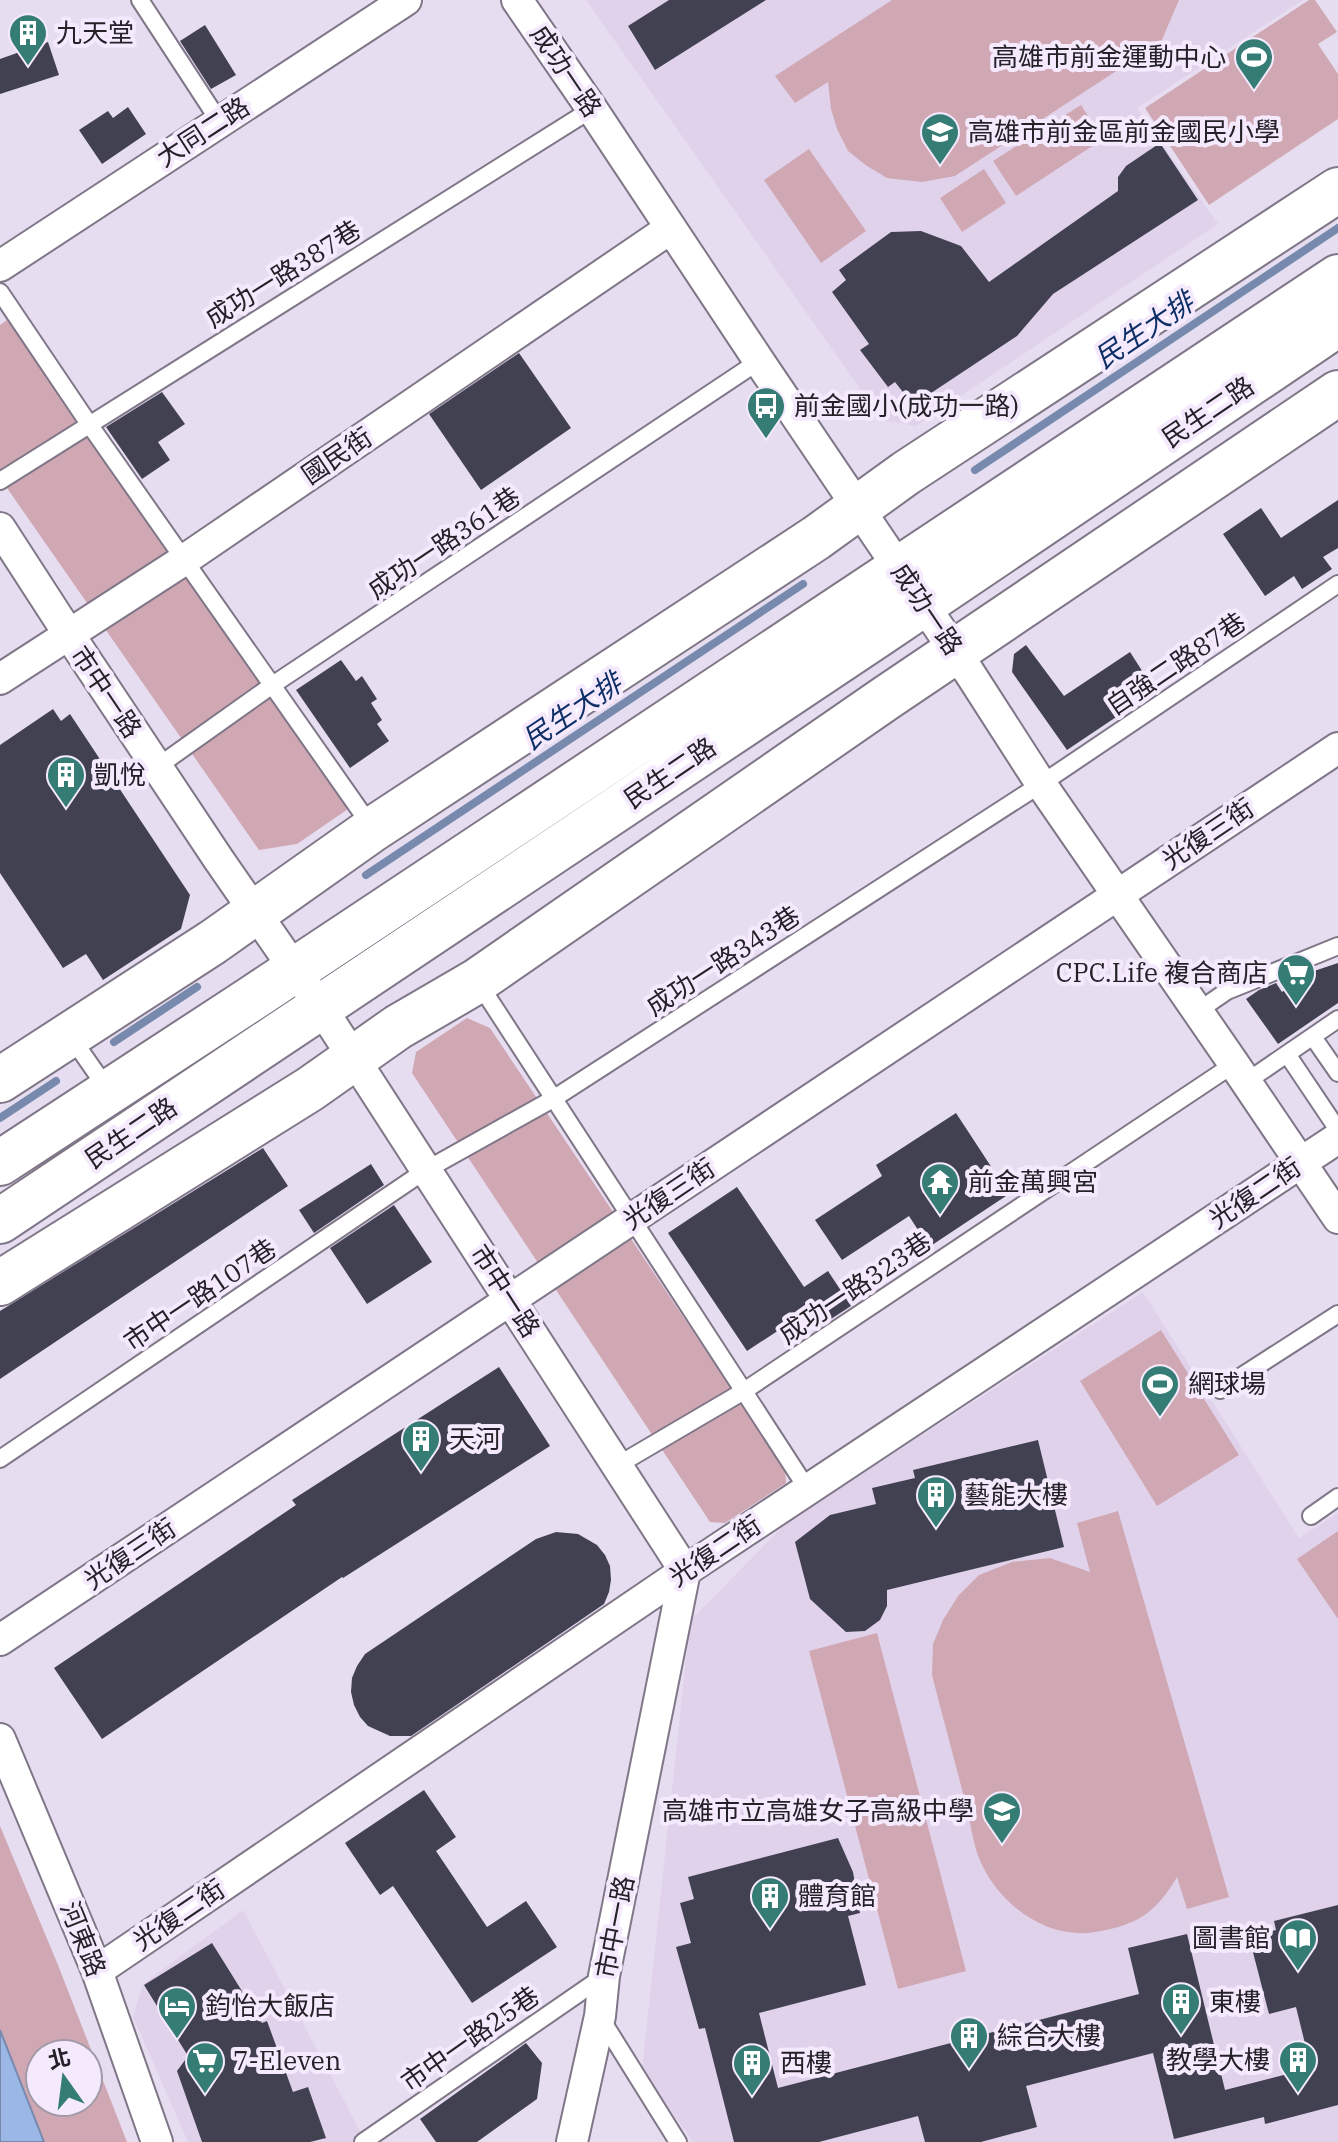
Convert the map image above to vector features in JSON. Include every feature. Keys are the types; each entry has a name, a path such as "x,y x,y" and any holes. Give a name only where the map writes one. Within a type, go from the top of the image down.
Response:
{"main road":[{"path":"0,1080 256,912 373,829 859,508 918,465 1338,190"},
{"name":"民生二路","path":"0,1163 1338,277"},
{"name":"民生二路","path":"0,1221 1338,324"},
{"path":"0,1283 310,1089 398,1027 477,981 1338,393"}],"street":[{"name":"大同二路","path":"0,266 406,0"},
{"name":"成功一路","path":"517,0 899,567 1041,784 1338,1218"},
{"name":"國民街","path":"0,679 184,560 671,228"},
{"name":"市中一路","path":"0,528 157,767 320,1006 685,1571 604,1976 600,2016 572,2142"},
{"name":"光復三街","path":"0,1640 1338,748"},
{"name":"光復二街","path":"97,1971 685,1571 1300,1164 1337,1133"},
{"name":"河東路","path":"0,1739 97,1971 157,2142"}],"lane":[{"path":"140,0 219,121"},
{"name":"成功一路387巷","path":"0,481 592,109"},
{"path":"0,292 373,829"},
{"name":"成功一路361巷","path":"157,767 271,686 759,361"},
{"name":"自強二路87巷","path":"1041,784 1338,584"},
{"name":"成功一路343巷","path":"426,1170 553,1099 1041,784"},
{"path":"1198,1011 1227,991 1338,946"},
{"path":"477,981 808,1490"},
{"name":"成功一路323巷","path":"618,1465 744,1391 1240,1073 1287,1054 1338,1019"},
{"path":"70,1036 109,1091"},
{"path":"1313,1037 1338,1073"},
{"path":"1287,1054 1337,1133"},
{"name":"市中一路107巷","path":"0,1459 426,1170"},
{"path":"1220,1390 1338,1314"},
{"path":"1311,1516 1338,1497"},
{"name":"市中一路25巷","path":"363,2142 604,1976"},
{"path":"600,2016 678,2142"}],"shaded area":[{"name":"高雄市前金區前金國民小學","path":"586,0 1303,0 1137,108 1218,224 916,426 882,420"},
{"path":"892,0 1179,0 1161,42 955,176 922,182 887,178 848,151 831,109 828,82 795,103 775,76"},
{"name":"高雄市前金運動中心","path":"1309,0 1315,0 1337,32 1318,44 1338,74 1338,119 1209,205 1145,108"},
{"path":"1081,105 1103,139 1016,196 993,161"},
{"path":"809,149 866,231 821,263 764,180"},
{"path":"984,169 1006,203 962,232 940,198"},
{"path":"7,320 348,809 297,844 259,850 0,478 0,325"},
{"path":"467,1018 490,1028 785,1469 786,1483 725,1523 710,1522 412,1073 416,1052"},
{"name":"高雄市立高雄女子高級中學","path":"1143,1292 1299,1538 1338,1513 1338,2142 693,2142 642,2070 690,1621 785,1524"},
{"name":"網球場","path":"1161,1330 1239,1455 1157,1506 1080,1381"},
{"path":"1118,1511 1229,1897 1187,1909 1177,1877 1161,1900 1144,1916 1122,1926 1077,1933 1060,1931 1028,1917 1001,1894 982,1865 932,1675 933,1644 958,1596 979,1575 1012,1562 1050,1558 1090,1572 1077,1523"},
{"path":"1338,1531 1338,1619 1297,1559"},
{"path":"877,1633 966,1971 898,1989 809,1651"},
{"path":"0,1826 86,2038 24,2038 24,2091 0,2030"},
{"path":"243,1910 366,2142 188,2142 133,2017 143,1984"},
{"path":"104,2083 127,2142 44,2142 35,2118 104,2118"}],"water":[{"path":"0,2030 24,2091 24,2118 35,2118 44,2142 0,2142"}],"building":[{"path":"669,0 766,0 655,70 628,26"},
{"path":"205,25 236,75 211,89 180,41"},
{"name":"九天堂","path":"48,42 59,75 0,94 0,59"},
{"path":"128,107 146,134 102,164 79,130 108,111 113,118"},
{"path":"1160,143 1198,200 1053,294 1017,336 913,405 895,382 888,387 860,350 869,344 832,292 846,280 839,270 891,232 921,231 961,246 989,282 1118,191 1118,177 1126,166"},
{"path":"519,353 571,428 481,490 429,414"},
{"path":"162,392 185,424 158,442 170,460 142,479 106,427"},
{"path":"1338,500 1338,548 1323,557 1332,569 1302,589 1294,576 1265,596 1223,534 1261,508 1281,538"},
{"path":"1026,645 1064,696 1130,652 1155,691 1067,750 1012,672 1014,654"},
{"path":"341,660 356,681 362,676 377,699 371,703 382,720 377,724 389,741 350,768 296,690"},
{"name":"凱悅","path":"53,709 61,721 70,714 190,895 181,929 103,980 86,954 63,968 0,873 0,745"},
{"name":"CPC.Life 複合商店","path":"1338,963 1338,1003 1278,1044 1246,999 1276,983 1282,992 1311,972"},
{"name":"前金萬興宮","path":"956,1113 1009,1194 929,1247 909,1216 842,1260 815,1220 882,1176 876,1165"},
{"path":"263,1148 288,1186 0,1379 0,1311"},
{"path":"371,1164 384,1185 314,1233 299,1210"},
{"path":"737,1187 804,1287 828,1271 851,1306 831,1319 820,1303 747,1351 668,1233"},
{"path":"394,1205 432,1262 367,1304 330,1248"},
{"path":"499,1367 550,1446 342,1577 102,1739 54,1668 296,1505 292,1500"},
{"name":"藝能大樓","path":"1038,1440 1064,1547 887,1590 887,1606 880,1620 865,1631 846,1632 810,1599 795,1542 830,1515 876,1504 872,1488 915,1478 913,1470"},
{"path":"556,1532 578,1534 597,1545 605,1555 611,1580 604,1604 411,1736 390,1736 368,1726 354,1705 351,1692 352,1678 365,1654 536,1539"},
{"path":"424,1790 456,1837 436,1851 487,1927 526,1901 557,1947 472,2003 393,1886 380,1895 345,1843"},
{"path":"838,1838 853,1872 860,1913 848,1916 866,1985 759,2013 778,2088 1139,1994 1128,1948 1187,1934 1225,2090 1311,2068 1296,2007 1269,2014 1249,1937 1276,1930 1274,1921 1338,1905 1338,2105 1265,2124 1264,2117 1174,2139 1153,2053 1026,2086 1037,2127 981,2142 925,2142 918,2116 819,2142 734,2142 705,2028 699,2029 676,1947 691,1943 680,1903 694,1899 688,1877"},
{"path":"212,1943 262,2023 267,2021 293,2092 308,2087 326,2138 310,2142 202,2142 177,2071 188,2056 144,1985"},
{"path":"526,2043 542,2063 537,2099 477,2142 436,2142 420,2119"}],"waterway":[{"name":"民生大排","path":"975,470 1338,228"},
{"name":"民生大排","path":"366,875 803,584"},
{"name":"民生大排","path":"114,1042 197,987"},
{"name":"民生大排","path":"0,1118 56,1081"}],"place":[{"name":"九天堂","path":"28,67"},
{"name":"高雄市前金運動中心","path":"1254,91"},
{"name":"高雄市前金區前金國民小學","path":"940,166"},
{"name":"前金國小(成功一路)","path":"766,440"},
{"name":"凱悅","path":"66,809"},
{"name":"CPC.Life 複合商店","path":"1296,1007"},
{"name":"前金萬興宮","path":"940,1216"},
{"name":"網球場","path":"1160,1418"},
{"name":"天河","path":"421,1473"},
{"name":"藝能大樓","path":"936,1529"},
{"name":"高雄市立高雄女子高級中學","path":"1002,1845"},
{"name":"體育館","path":"770,1930"},
{"name":"圖書館","path":"1298,1972"},
{"name":"東樓","path":"1181,2036"},
{"name":"鈞怡大飯店","path":"177,2040"},
{"name":"綜合大樓","path":"969,2070"},
{"name":"教學大樓","path":"1298,2094"},
{"name":"7-Eleven","path":"205,2095"},
{"name":"西樓","path":"752,2097"}]}
